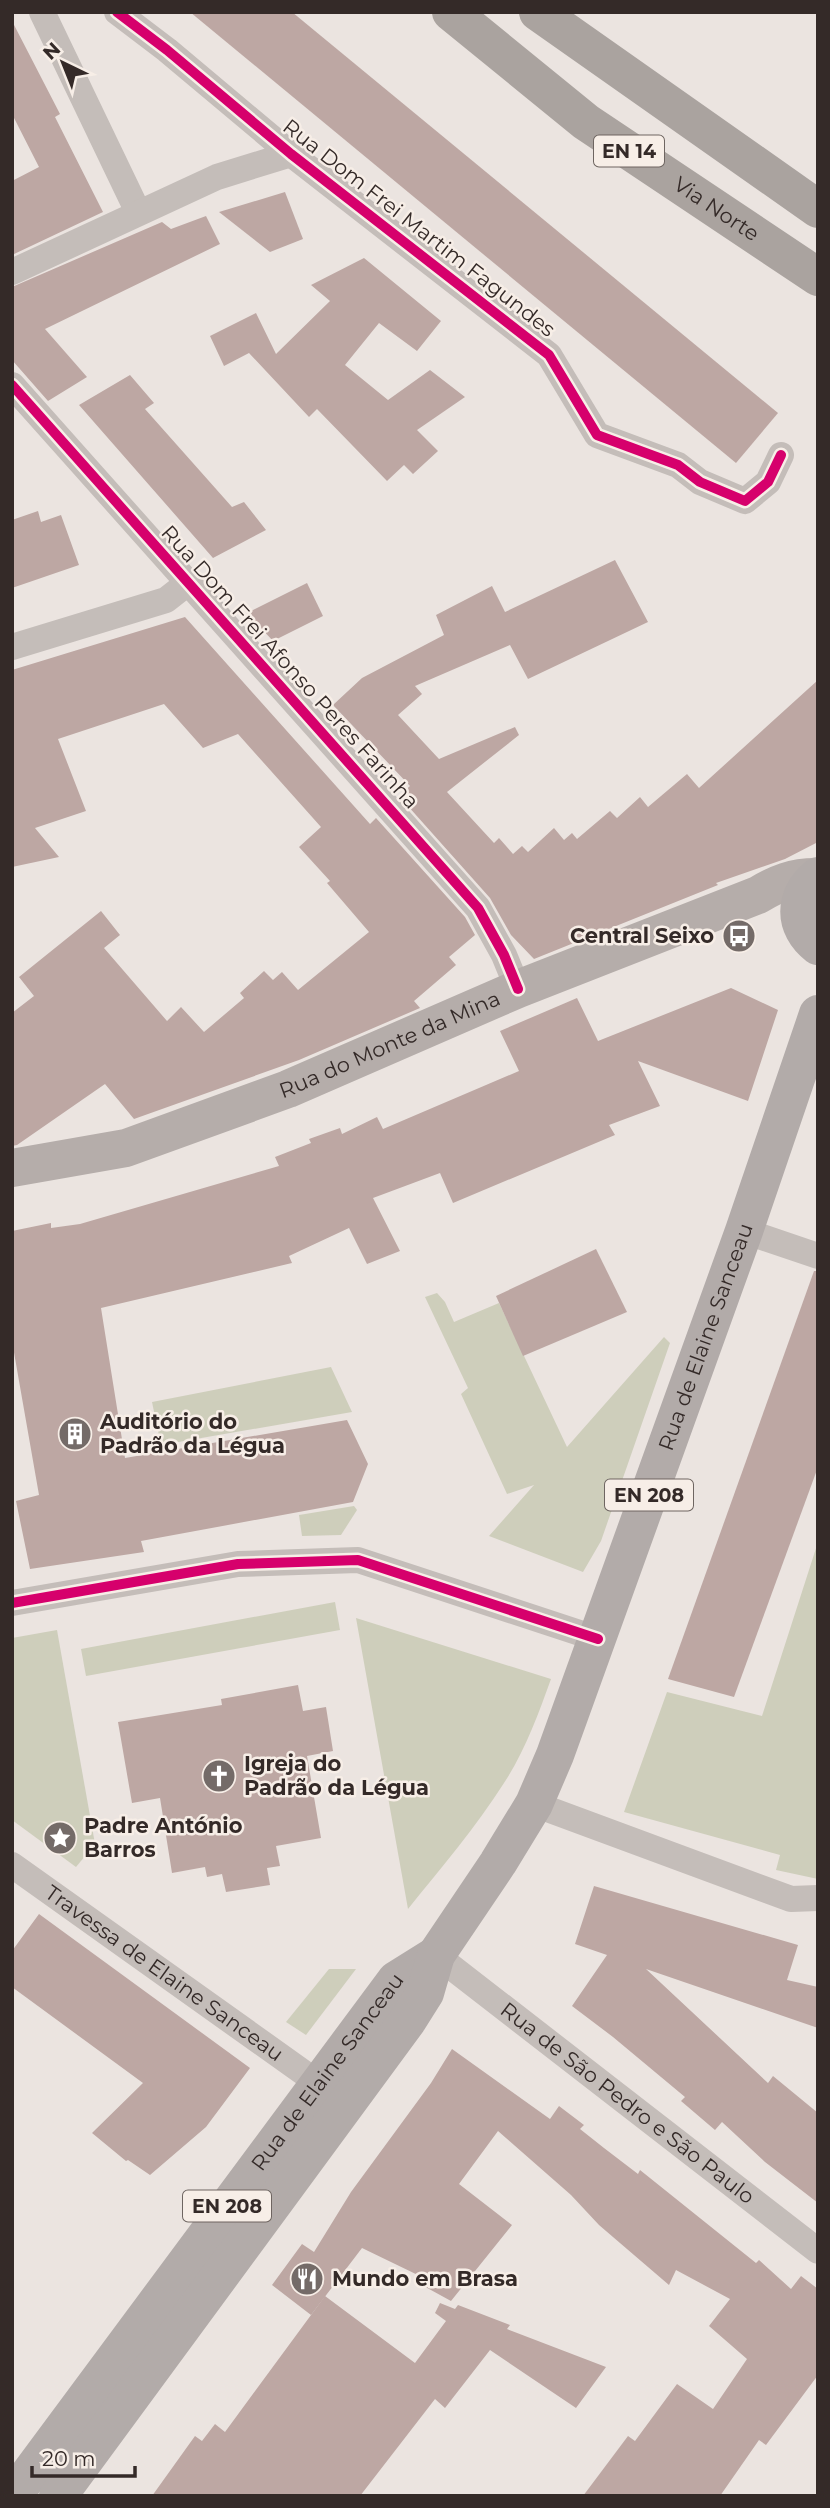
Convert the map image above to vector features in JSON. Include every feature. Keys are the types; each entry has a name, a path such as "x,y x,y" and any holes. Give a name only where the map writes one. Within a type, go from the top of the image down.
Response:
{"highway":[{"name":"Via Norte","path":"451,12 586,122 818,277"},
{"name":"EN 14","path":"538,12 551,24 818,209"}],"main road":[{"name":"Rua do Monte da Mina","path":"12,1168 126,1149 288,1089 518,989 758,895 779,883 796,877 817,876"},
{"path":"812,942 798,913 800,899 817,876"},
{"path":"758,895 775,905 812,942"},
{"name":"Rua de Elaine Sanceau","path":"40,2485 408,2020 425,1993 436,1955 534,1804 598,1639 744,1231 818,1014"},
{"name":"Rua de Elaine Sanceau","path":"40,2485 318,2083 396,1980 436,1955"}],"street":[{"path":"42,12 138,212"},
{"name":"Rua Dom Frei Martim Fagundes","path":"117,12 167,50 291,154 549,355 597,435 678,465 700,482 745,501 768,482 781,455"},
{"name":"Rua Dom Frei Martim Fagundes","path":"12,272 217,177 291,154"},
{"name":"Rua Dom Frei Afonso Peres Farinha","path":"12,385 478,908 505,955 518,989"},
{"path":"12,647 166,600 189,582"},
{"path":"744,1231 818,1256"},
{"path":"12,1603 238,1564 358,1560 598,1639"},
{"path":"534,1804 791,1899 818,1898"},
{"name":"Travessa de Elaine Sanceau","path":"12,1865 318,2083"},
{"name":"Rua de São Pedro e São Paulo","path":"436,1955 818,2251"}],"green space":[{"path":"437,1293 445,1302 454,1322 499,1303 567,1447 664,1337 670,1343 601,1541 583,1572 489,1536 534,1485 507,1494 461,1394 468,1388 425,1297"},
{"path":"331,1367 352,1412 161,1445 152,1402"},
{"path":"354,1506 357,1510 341,1535 302,1536 299,1515"},
{"path":"818,1542 818,1879 776,1870 780,1855 624,1812 667,1692 762,1716"},
{"path":"335,1602 340,1630 86,1676 81,1649"},
{"path":"356,1618 551,1679 525,1746 512,1771 470,1831 408,1909"},
{"path":"57,1630 95,1844 76,1867 12,1820 12,1638"},
{"path":"329,1969 356,1969 306,2035 286,2022"}],"building":[{"path":"190,12 292,12 778,413 736,463"},
{"path":"12,21 60,114 55,117 103,212 12,255 12,181 39,167 12,114"},
{"path":"285,192 303,239 270,252 219,212"},
{"path":"206,216 220,244 45,329 87,377 48,401 12,360 12,287 162,222 171,229"},
{"path":"364,258 441,321 417,351 379,323 345,365 388,400 430,370 465,397 417,430 438,451 413,474 404,465 387,481 317,409 309,417 249,353 224,366 210,336 256,313 276,354 330,301 311,285"},
{"path":"130,375 154,403 145,409 232,507 244,502 266,530 213,558 79,405"},
{"path":"38,511 41,522 61,515 79,565 12,588 12,520"},
{"path":"615,560 648,622 528,679 510,645 415,686 422,694 398,715 439,759 515,727 519,735 447,792 494,843 499,838 513,854 522,846 528,852 554,828 564,840 572,833 577,839 610,811 617,818 640,797 648,807 687,774 699,788 818,680 818,842 785,859 716,883 718,885 534,959 511,935 490,898 399,796 410,786 333,705 362,678 444,635 436,615 492,586 505,612"},
{"path":"307,583 323,616 273,641 247,613"},
{"path":"185,617 370,824 376,818 465,917 475,935 449,957 456,965 414,1001 420,1008 299,1060 134,1119 105,1084 12,1146 12,1013 34,996 19,977 101,911 120,935 104,948 167,1021 181,1007 204,1032 244,998 240,993 264,971 273,980 282,972 298,990 369,932 327,883 330,881 299,847 321,827 238,734 203,748 164,704 58,739 86,811 35,828 59,857 12,867 12,670"},
{"path":"731,988 778,1010 748,1101 638,1061 660,1106 609,1125 615,1135 453,1203 440,1173 373,1198 400,1251 367,1264 349,1228 289,1256 292,1263 101,1308 125,1458 347,1420 368,1464 353,1502 141,1541 144,1552 30,1569 16,1501 39,1495 12,1341 12,1231 51,1223 51,1228 80,1224 279,1166 275,1157 311,1143 309,1139 340,1128 342,1134 377,1117 383,1129 519,1071 500,1031 577,998 598,1041"},
{"path":"596,1249 627,1312 523,1356 496,1296"},
{"path":"814,1271 818,1271 818,1467 734,1697 668,1679"},
{"name":"Igreja do Padrão da Légua","path":"298,1685 303,1711 326,1707 333,1751 307,1756 321,1838 276,1846 280,1866 267,1868 270,1885 226,1892 222,1874 207,1877 205,1867 172,1873 160,1798 132,1803 118,1722 222,1705 221,1699"},
{"path":"594,1886 798,1945 787,1980 818,1987 818,2028 646,1969 768,2083 773,2076 818,2113 818,2203 765,2162 722,2122 715,2130 681,2101 685,2097 572,2006 607,1955 575,1944"},
{"path":"39,1914 250,2068 206,2127 150,2175 126,2161 92,2133 143,2083 12,1987 12,1951"},
{"path":"452,2049 550,2119 559,2106 584,2125 580,2129 604,2148 638,2174 640,2170 756,2263 759,2260 791,2289 801,2276 818,2289 818,2375 766,2445 759,2440 720,2496 583,2496 628,2436 635,2441 677,2384 713,2409 747,2359 709,2326 730,2299 676,2270 669,2285 599,2225 571,2195 498,2131 459,2184 512,2225 451,2301 420,2284 424,2278 362,2248 311,2315 272,2285 302,2244 314,2252 351,2192 431,2083"},
{"path":"325,2296 415,2363 446,2321 435,2313 440,2303 455,2309 458,2305 510,2325 507,2329 606,2367 576,2408 490,2350 445,2408 435,2399 360,2496 152,2496 195,2436 202,2441 215,2424 225,2432"}],"cycle path":[{"path":"117,12 167,50 291,154 549,355 597,435 678,465 700,482 745,501 768,482 781,455"},
{"path":"12,385 478,908 504,955 518,989"},
{"path":"12,1603 238,1564 358,1560 598,1639"}],"place":[{"name":"Central Seixo","path":"739,936"},
{"name":"Auditório do Padrão da Légua","path":"75,1434"},
{"name":"Igreja do Padrão da Légua","path":"219,1776"},
{"name":"Padre António Barros","path":"60,1838"},
{"name":"Mundo em Brasa","path":"307,2279"}]}
